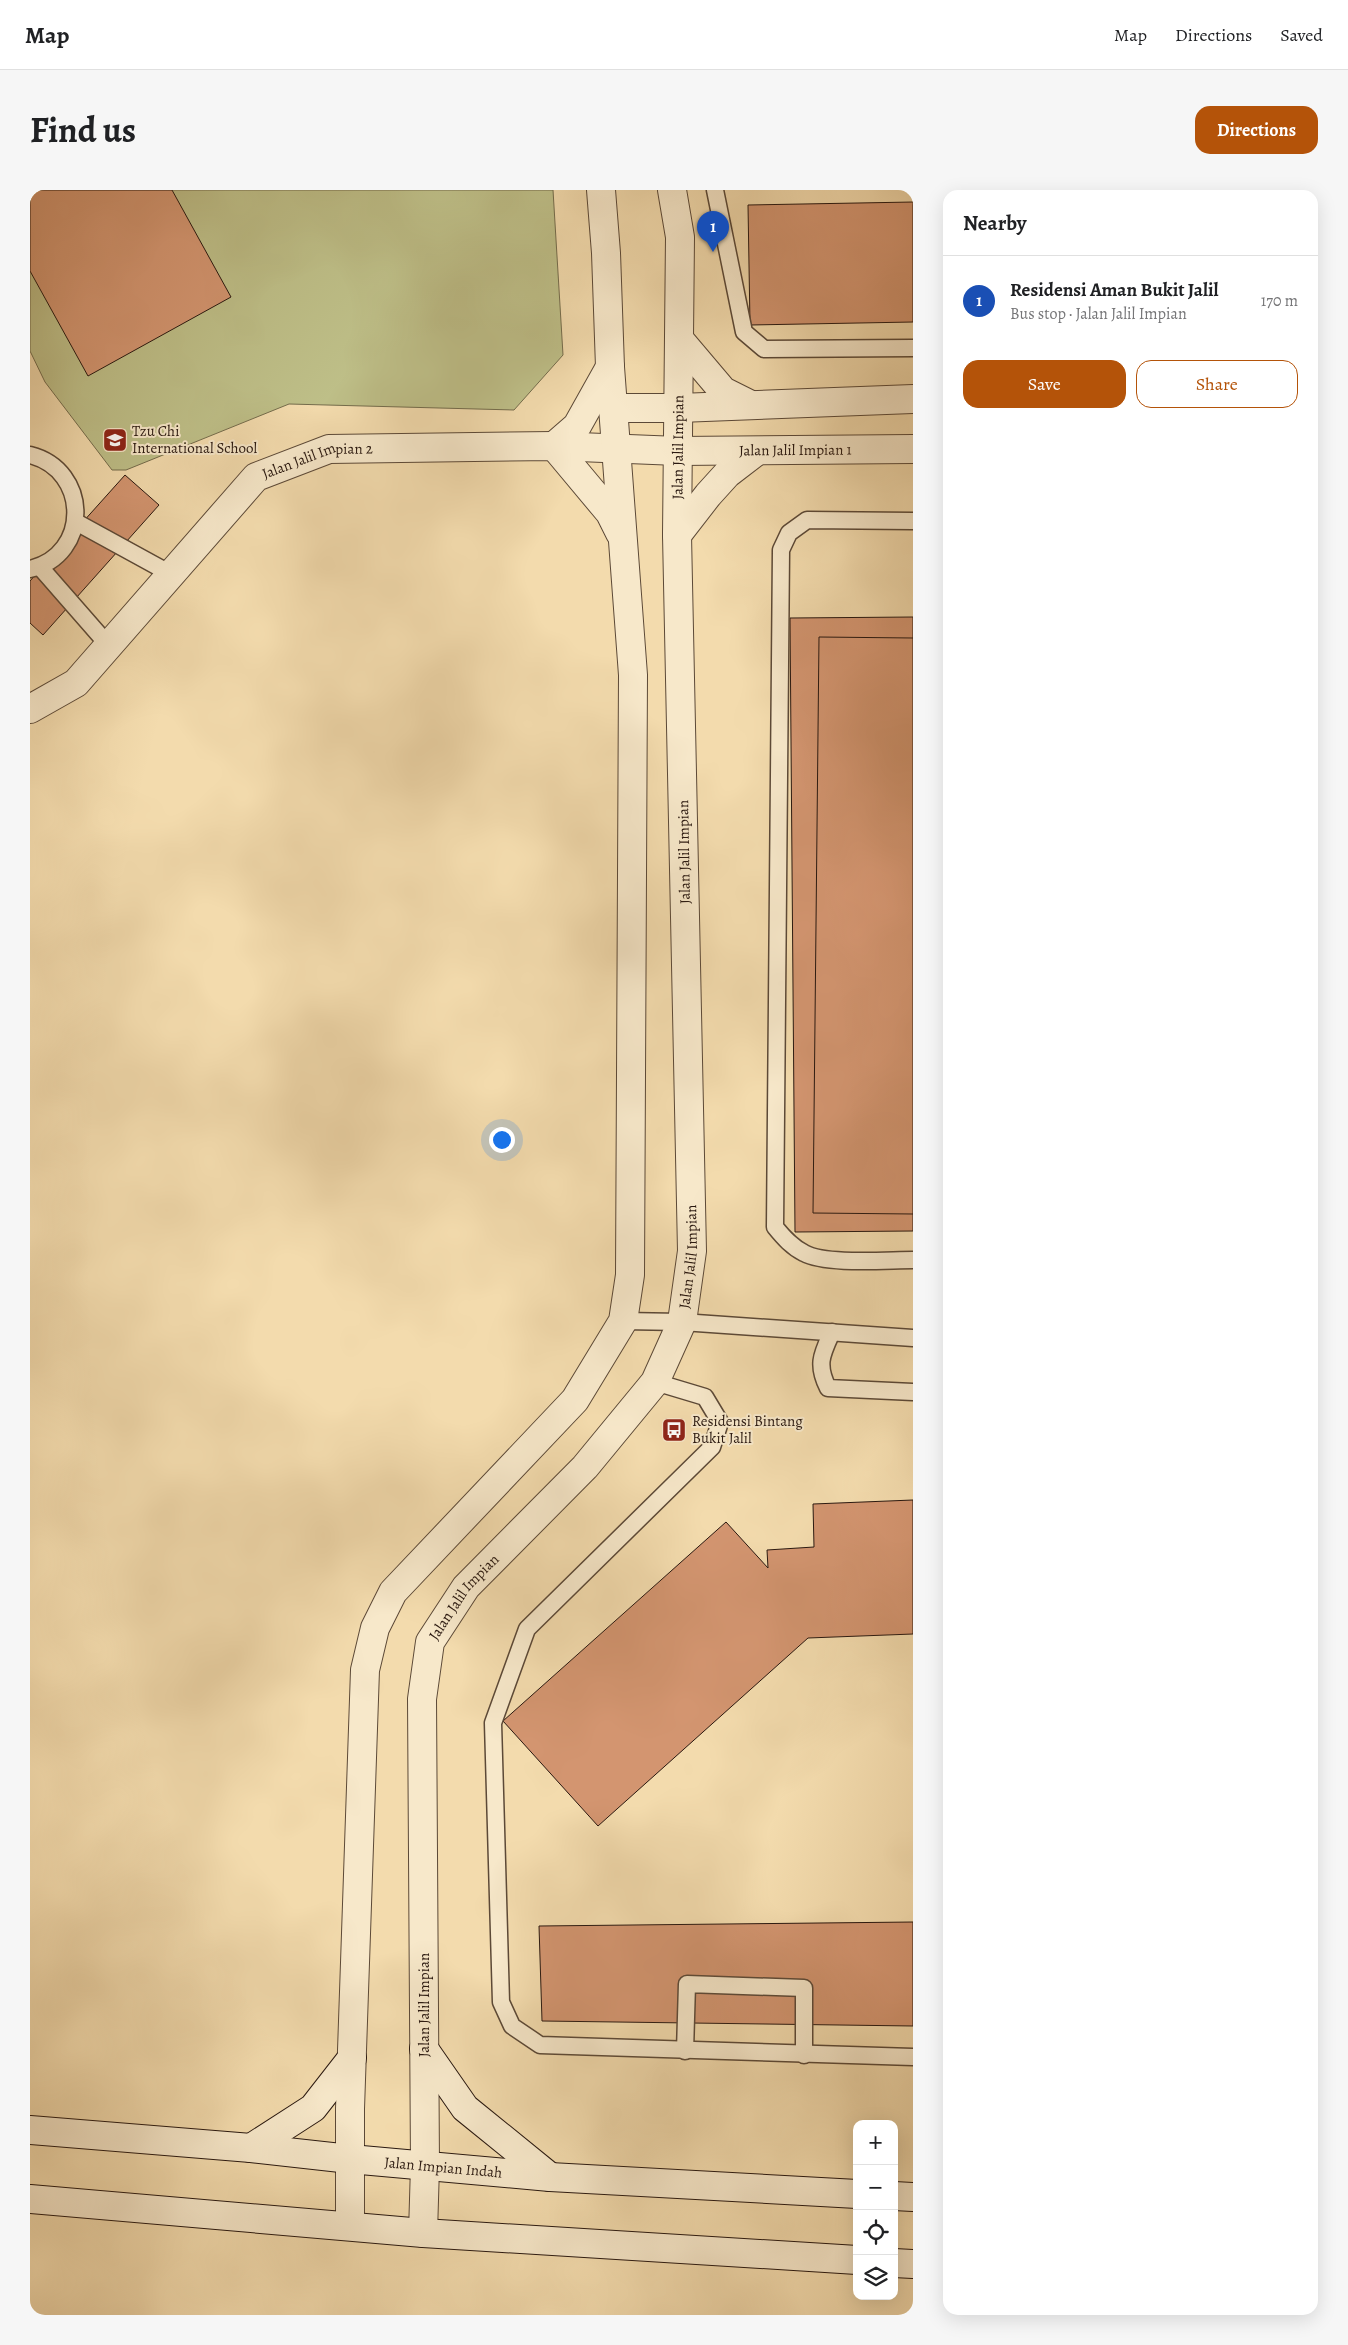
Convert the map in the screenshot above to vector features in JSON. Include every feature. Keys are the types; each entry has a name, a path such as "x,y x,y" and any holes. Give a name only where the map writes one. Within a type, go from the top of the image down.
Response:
{"street":[{"path":"350,2226 352,2058 364,1670 375,1628 393,1592 575,1400 623,1321 630,1275 632,675 610,367 602,190"},
{"name":"Jalan Jalil Impian","path":"423,2233 425,2166 422,1700 430,1642 466,1587 585,1467 655,1382 682,1322 692,1251 677,535 680,237 672,190"},
{"path":"679,339 723,391 749,404"},
{"path":"610,367 578,426 554,446 610,513 622,537"},
{"path":"613,408 679,408 913,399"},
{"name":"Jalan Jalil Impian 2","path":"30,709 76,683 256,477 329,449 554,446 616,448"},
{"name":"Jalan Jalil Impian 1","path":"616,448 678,450 913,449"},
{"path":"677,535 727,474 757,450"},
{"path":"424,2049 465,2108 550,2177"},
{"path":"251,2148 312,2108 352,2058"},
{"name":"Jalan Impian Indah","path":"30,2130 251,2148 550,2177 853,2194"},
{"path":"898,2196 913,2197"},
{"path":"30,2199 423,2233 853,2260"},
{"path":"898,2263 913,2264"}],"lane":[{"path":"715,190 744,332 764,349 913,348"},
{"path":"30,455 40,458 56,468 69,483 76,502 76,522 69,540 56,556 35,568 108,646"},
{"path":"913,521 807,520 789,533 781,550 776,1227 790,1244 806,1254 823,1259 913,1260"},
{"path":"76,522 171,574"},
{"path":"623,1321 682,1322 913,1338"},
{"path":"832,1332 822,1356 821,1374 828,1388 913,1392"},
{"path":"655,1382 705,1397 720,1422 712,1447 527,1629 493,1723 501,2002 512,2026 540,2045 913,2058"},
{"path":"684,2051 687,1984 804,1988 804,2055"}],"green space":[{"name":"Tzu Chi International School","path":"30,190 553,190 563,355 514,410 289,404 126,470 112,470 45,382 30,351"}],"building":[{"path":"30,190 172,190 231,297 88,376 30,271"},
{"path":"913,202 913,322 750,325 748,205"},
{"path":"125,475 159,505 43,635 30,623 30,581"},
{"path":"913,617 913,1231 795,1232 790,618"},
{"path":"819,637 913,638 913,1214 813,1213"},
{"path":"913,1500 913,1634 808,1638 598,1826 503,1721 726,1522 768,1568 767,1550 814,1547 813,1504"},
{"path":"913,1922 913,2026 542,2021 539,1926"}],"place":[{"name":"Residensi Aman Bukit Jalil","path":"713,252"},
{"name":"Tzu Chi International School","path":"115,440"},
{"name":"Residensi Bintang Bukit Jalil","path":"674,1430"}]}
